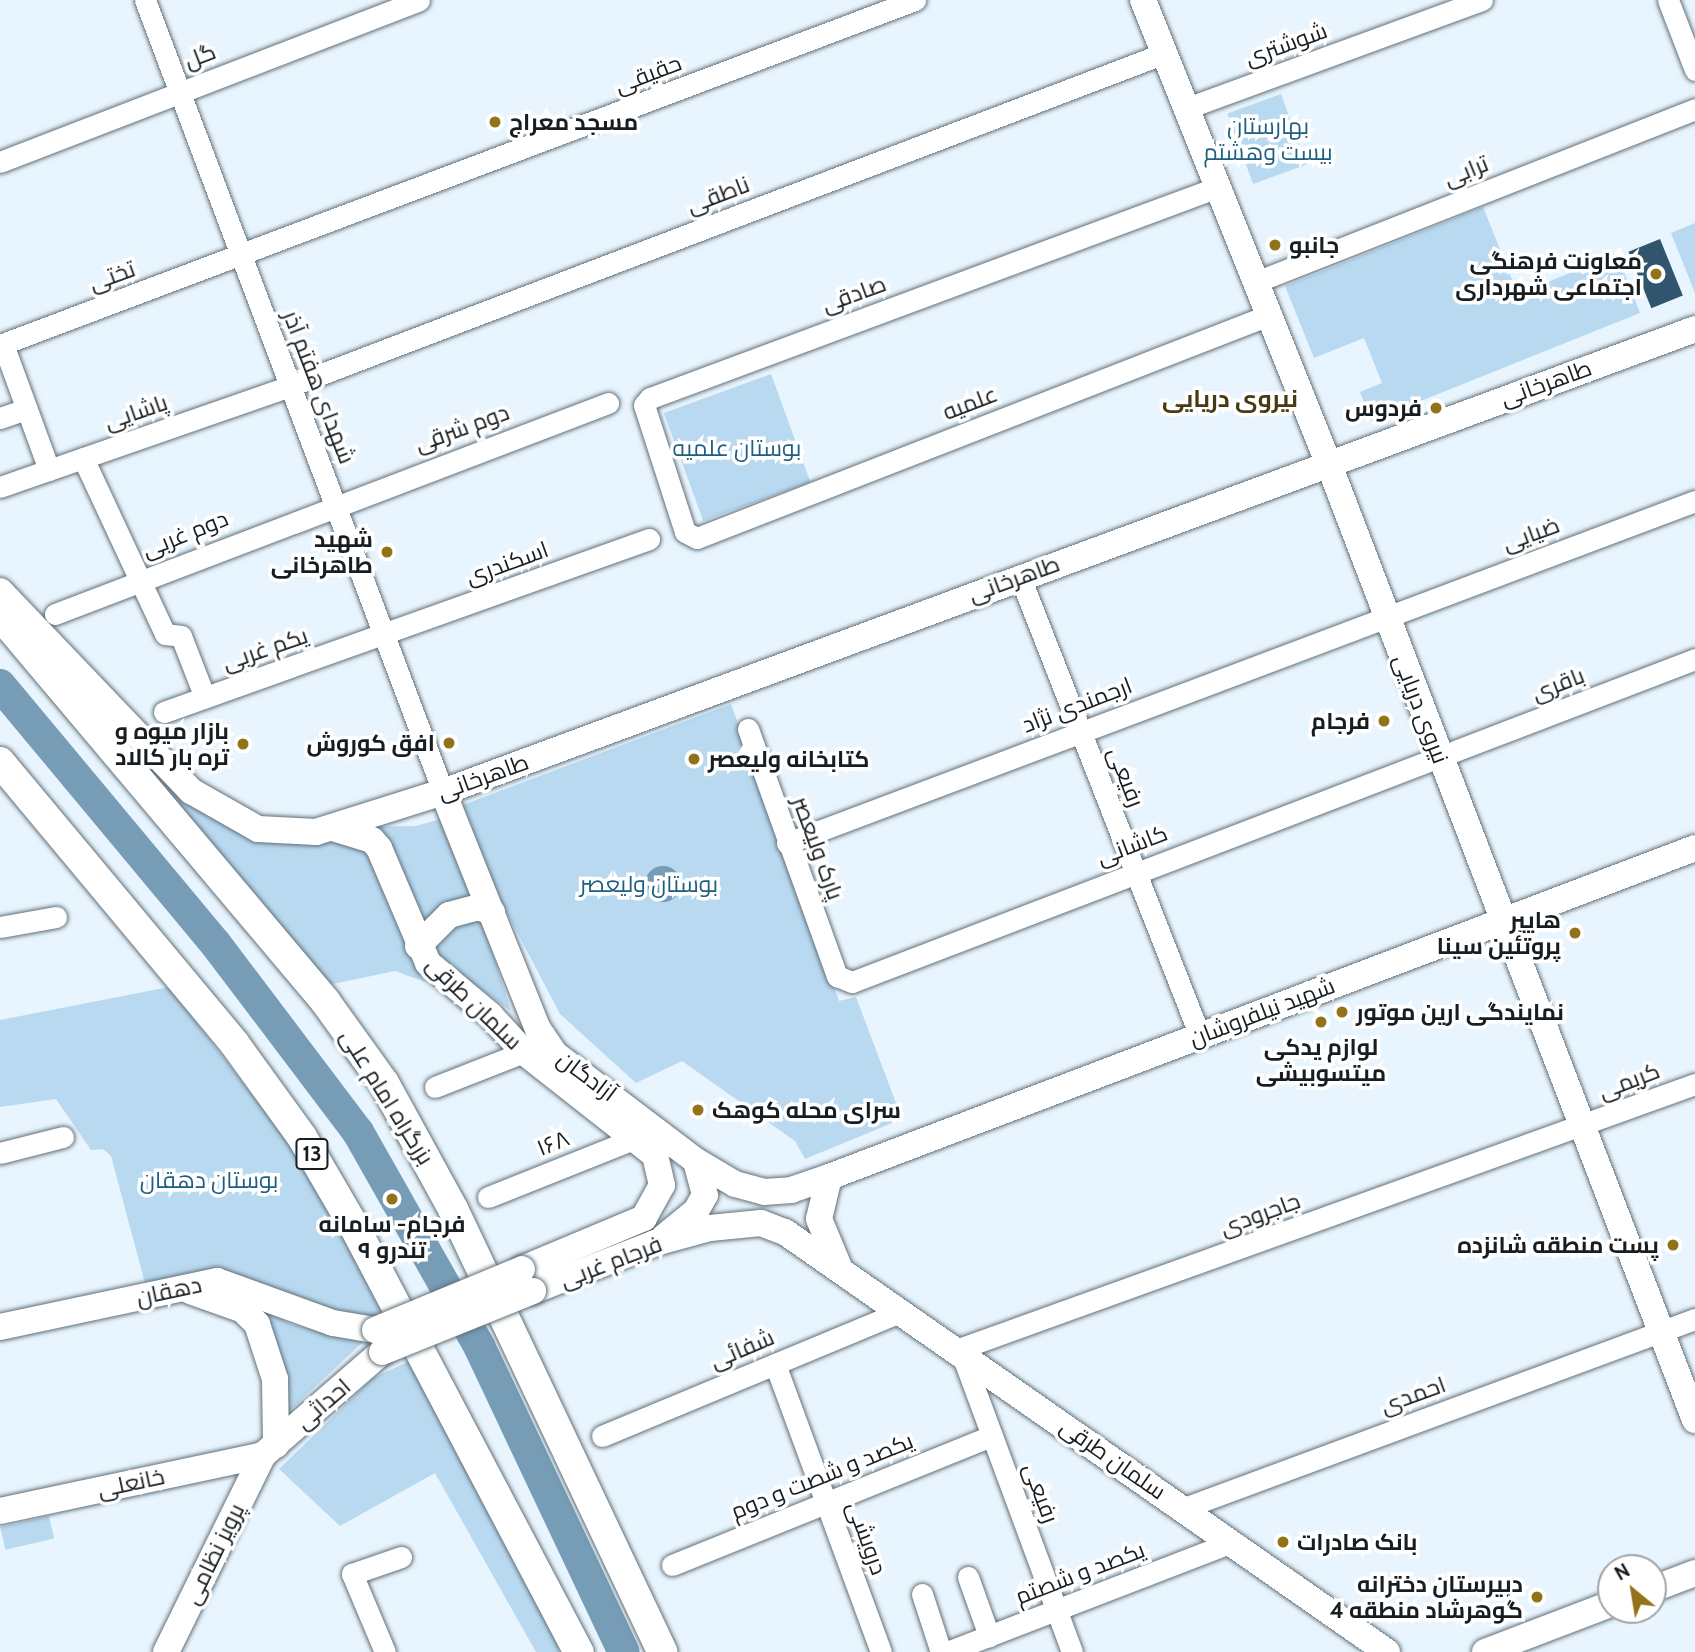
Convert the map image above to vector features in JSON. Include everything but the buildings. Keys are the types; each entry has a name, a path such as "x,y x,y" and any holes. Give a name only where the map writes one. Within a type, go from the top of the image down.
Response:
{"highway":[{"name":"بزرگراه امام علی","path":"0,615 325,1001 384,1083 453,1209 662,1652"},
{"name":"13","path":"0,762 234,1043 302,1137 579,1652"},
{"path":"589,1495 684,1652"},
{"path":"550,1594 570,1652"}],"main road":[{"name":"نیروی دریایی","path":"1143,0 1328,462 1695,1420"},
{"name":"طاهرخانی","path":"333,828 443,792 1328,462 1695,329"},
{"name":"سلمان طرقی","path":"0,591 158,760 208,804 276,833 333,828 372,840 379,848 418,946 428,964 490,1014 524,1052 655,1155 662,1170 655,1205"},
{"name":"آزادگان","path":"443,792 538,1028 555,1054 696,1161 735,1184 765,1192 791,1190 829,1177"},
{"name":"شهید نیلفروشان","path":"829,1177 1695,848"},
{"path":"418,946 449,915 478,907 492,912"},
{"path":"655,1243 696,1211 705,1195 696,1161"},
{"path":"829,1177 819,1219 839,1267"},
{"name":"فرجام غربی","path":"528,1280 623,1228 655,1205"},
{"name":"فرجام غربی","path":"378,1341 528,1280 655,1243 761,1223 785,1232 839,1267"},
{"name":"سلمان طرقی","path":"839,1267 1387,1652"},
{"name":"دهقان","path":"0,1327 217,1281 233,1284 378,1341"},
{"path":"178,1289 226,1302 257,1324 275,1379 269,1450"},
{"name":"احداثی","path":"269,1450 378,1341"},
{"name":"خانعلی","path":"0,1511 269,1450"},
{"name":"پرویز نظامی","path":"166,1652 269,1450"},
{"path":"1667,1583 1695,1573"},
{"path":"1485,1652 1597,1609"}],"street":[{"name":"شهدای هفتم آذر","path":"145,0 443,792"},
{"name":"گل","path":"0,162 419,0"},
{"name":"حقیقی","path":"242,257 915,0"},
{"name":"شوشتری","path":"1186,108 1482,0"},
{"path":"1668,0 1695,70"},
{"name":"ناطقی","path":"290,386 1165,53"},
{"name":"ترابی","path":"1256,282 1695,109"},
{"name":"صادقی","path":"690,537 644,405 650,398 1218,187"},
{"name":"تختی","path":"1,344 242,257"},
{"name":"علمیه","path":"690,537 1269,315"},
{"path":"1,344 49,470"},
{"name":"پاشایی","path":"0,487 290,386"},
{"name":"دوم شرقی","path":"334,503 608,403"},
{"path":"0,418 26,409"},
{"path":"83,458 138,581 165,634 181,636 205,698"},
{"name":"ضیایی","path":"1385,616 1695,501"},
{"name":"دوم غربی","path":"55,614 334,503"},
{"name":"اسکندری","path":"384,636 649,539"},
{"name":"رفیعی","path":"1020,577 1200,1036"},
{"name":"ارجمندی نژاد","path":"787,844 1385,616"},
{"name":"یکم غربی","path":"163,712 384,636"},
{"name":"باقری","path":"1440,758 1695,659"},
{"name":"پارک ولیعصر","path":"748,729 787,844 838,976 844,981"},
{"name":"کاشانی","path":"844,981 1440,758"},
{"path":"0,927 56,917"},
{"path":"435,1087 524,1052"},
{"name":"کریمی","path":"1582,1127 1695,1084"},
{"name":"جاجرودی","path":"958,1351 1582,1127"},
{"path":"0,1153 63,1137"},
{"name":"۱۶۸","path":"488,1197 636,1138"},
{"name":"شفائی","path":"602,1436 902,1311"},
{"name":"احمدی","path":"1184,1508 1695,1319"},
{"name":"رفیعی","path":"958,1351 1072,1652"},
{"name":"درویشی","path":"775,1364 881,1652"},
{"name":"یکصد و شصت و دوم","path":"672,1565 992,1436"},
{"name":"یکصد و شصتم","path":"947,1652 1232,1542"},
{"path":"385,1652 352,1574 401,1557"},
{"path":"968,1577 989,1636"},
{"path":"922,1594 941,1652"}],"green space":[{"name":"بهارستان بیست وهشتم","path":"1281,94 1307,164 1253,184 1227,113"},
{"path":"1483,207 1518,294 1617,254 1640,313 1371,421 1360,392 1382,383 1364,338 1314,358 1285,286"},
{"path":"1695,223 1695,293 1671,233"},
{"name":"بوستان علمیه","path":"771,374 810,482 703,521 664,413"},
{"path":"50,658 254,839 360,840 442,988 395,971 328,985"},
{"name":"بوستان ولیعصر","path":"731,704 839,1001 856,997 902,1119 805,1159 795,1141 682,1061 636,1083 560,1014 499,898 463,805"},
{"path":"444,818 470,896 418,923 357,827 416,826"},
{"path":"468,922 483,922 511,1011 430,952 452,927"},
{"name":"بوستان دهقان","path":"169,987 294,1149 386,1313 366,1321 216,1269 146,1287 111,1156 103,1149 91,1150 56,1099 0,1107 0,1020"},
{"path":"242,1296 290,1324 363,1342 289,1411 278,1347"},
{"path":"412,1360 560,1652 536,1652 435,1473 340,1526 279,1469 373,1378"},
{"path":"49,1516 54,1538 5,1550 0,1527"}],"shaded area":[{"path":"663,866 676,871 681,884 676,897 663,902 650,897 645,884 650,871"}],"waterway":[{"path":"0,685 215,943 358,1132 480,1348 624,1652"}],"place":[{"name":"مسجد معراج","path":"495,122"},
{"name":"جانبو","path":"1275,245"},
{"name":"معاونت فرهنگی اجتماعی شهرداری","path":"1656,274"},
{"name":"فردوس","path":"1436,408"},
{"name":"شهید طاهرخانی","path":"387,552"},
{"name":"فرجام","path":"1384,721"},
{"name":"افق کوروش","path":"449,743"},
{"name":"بازار میوه و تره بار کالاد","path":"243,744"},
{"name":"کتابخانه ولیعصر","path":"694,759"},
{"name":"هایپر پروتئین سینا","path":"1575,933"},
{"name":"نمایندگی ارین موتور","path":"1342,1012"},
{"name":"لوازم یدکی میتسوبیشی","path":"1321,1022"},
{"name":"سرای محله کوهک","path":"698,1110"},
{"name":"فرجام- سامانه ۹ تندرو","path":"392,1199"},
{"name":"پست منطقه شانزده","path":"1673,1245"},
{"name":"بانک صادرات","path":"1283,1542"},
{"name":"دبیرستان دخترانه گوهرشاد منطقه 4","path":"1537,1597"}],"district":[{"name":"نیروی دریایی","path":"1230,399"}]}
